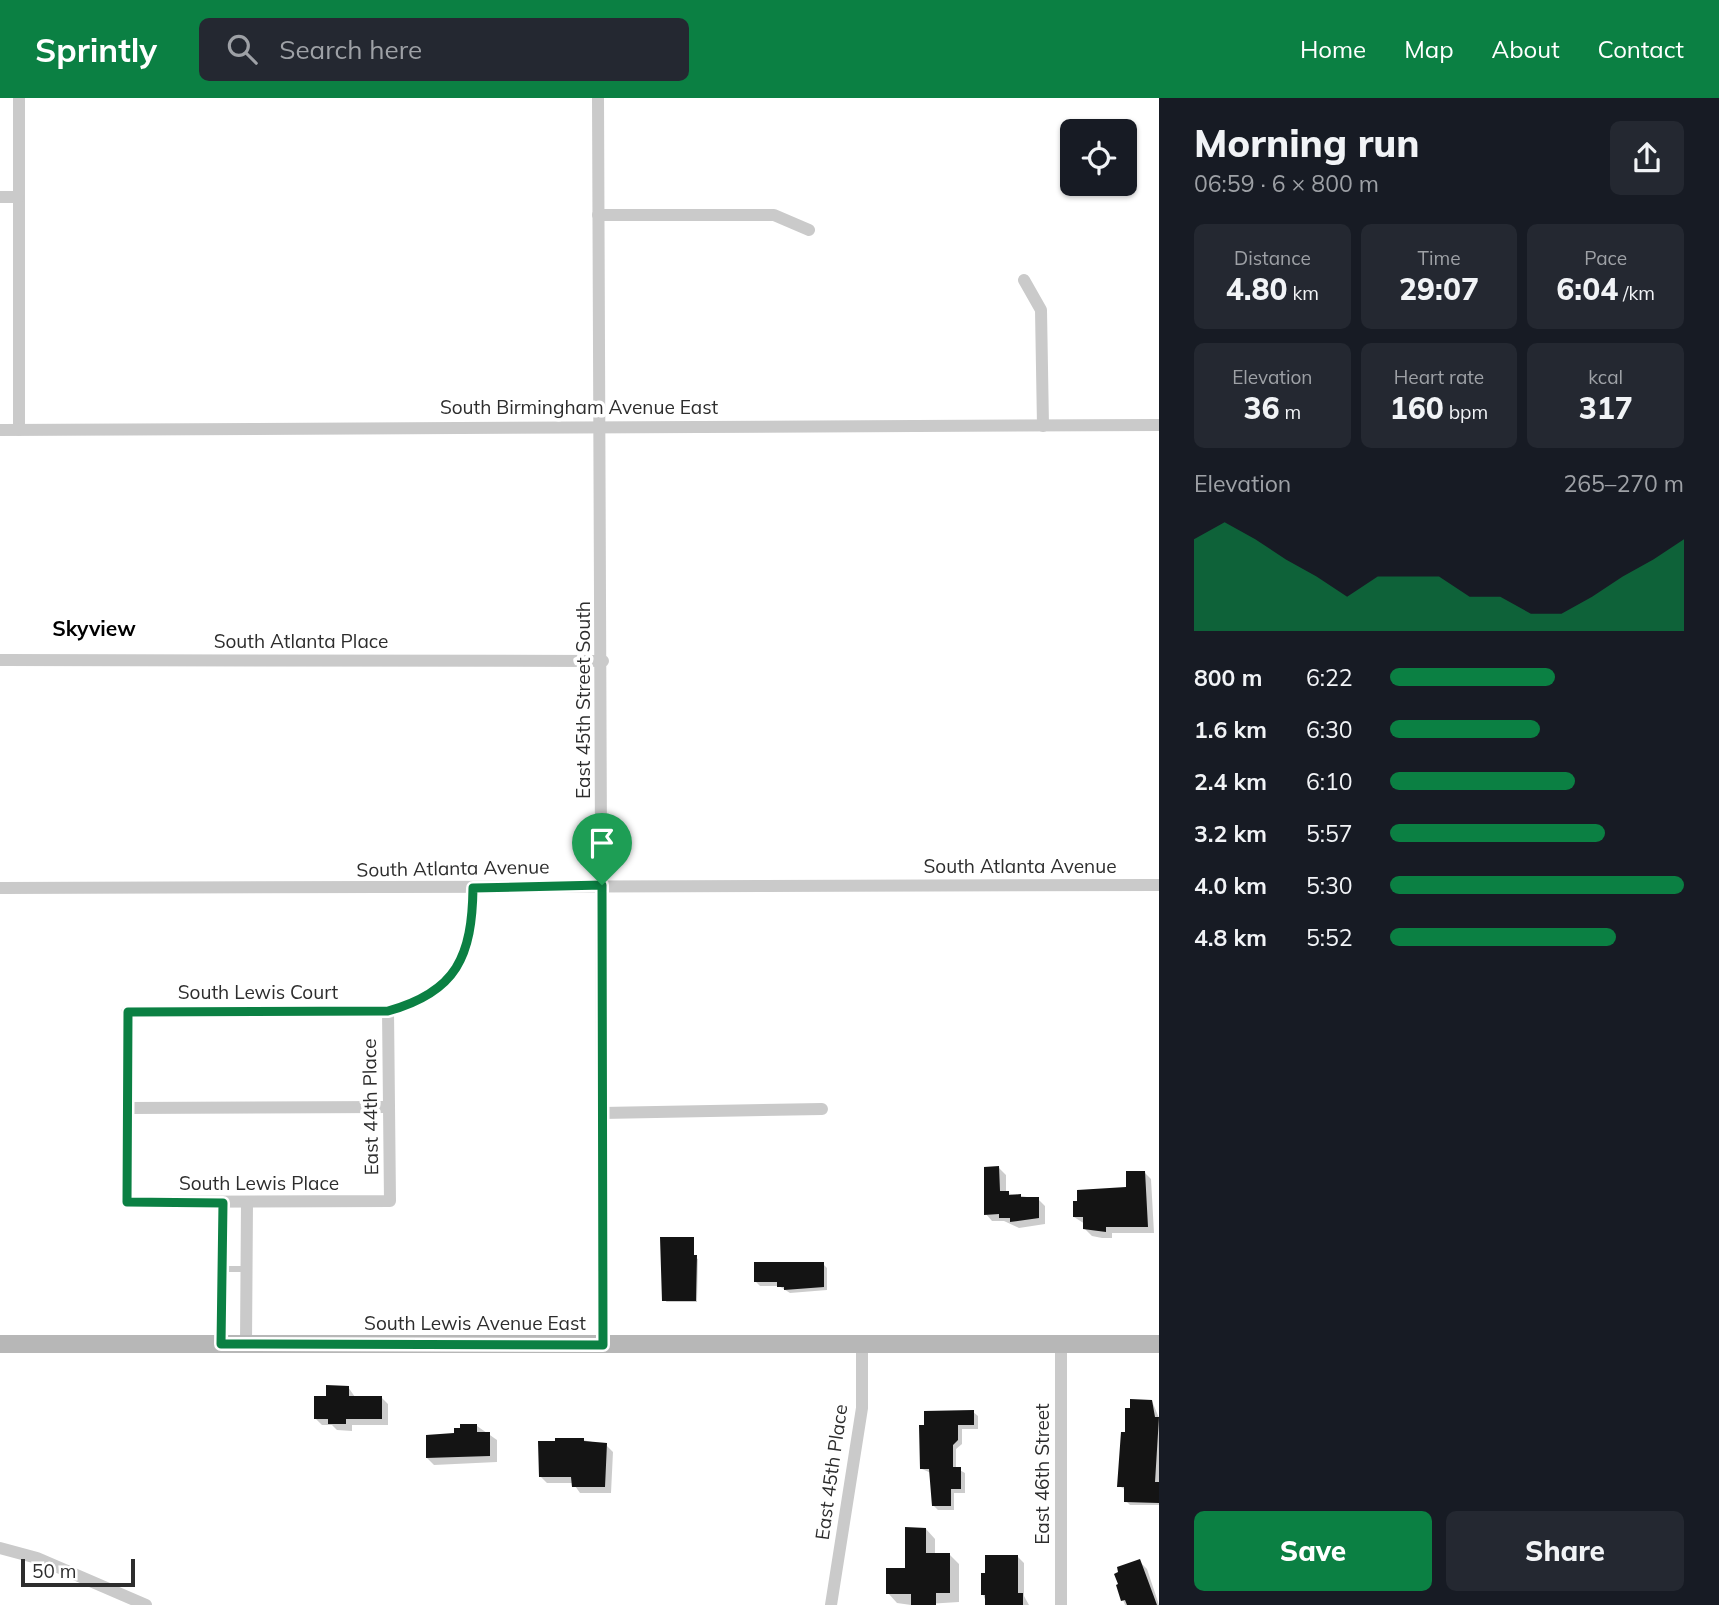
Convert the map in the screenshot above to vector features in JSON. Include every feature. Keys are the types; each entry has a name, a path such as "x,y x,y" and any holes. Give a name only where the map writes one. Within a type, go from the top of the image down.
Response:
{"main road":[{"name":"South Lewis Avenue East","path":"0,1344 1159,1344"}],"street":[{"path":"19,98 19,430"},
{"name":"East 45th Street South","path":"598,98 603,661 603,1345"},
{"path":"0,197 18,197"},
{"path":"598,215 774,215 809,230"},
{"path":"1024,280 1041,310 1043,426"},
{"name":"South Birmingham Avenue East","path":"0,430 1159,425"},
{"name":"South Atlanta Place","path":"0,660 603,661"},
{"name":"South Atlanta Avenue","path":"0,888 1159,885"},
{"name":"East 44th Place","path":"390,1201 388,1011 426,997 449,979 463,958 471,936 473,888"},
{"name":"South Lewis Court","path":"128,1108 128,1012 388,1011"},
{"path":"128,1108 389,1107"},
{"name":"South Lewis Place","path":"128,1108 127,1202 390,1201"},
{"path":"602,1113 822,1110"},
{"path":"246,1344 247,1202"},
{"path":"221,1344 223,1203"},
{"name":"East 45th Place","path":"831,1605 862,1408 862,1344"},
{"name":"East 46th Street","path":"1061,1344 1061,1605"},
{"path":"0,1548 37,1558 146,1605"}],"lane":[{"path":"222,1269 247,1269"}],"building":[{"path":"999,1166 1000,1191 1009,1191 1009,1195 1021,1194 1021,1197 1039,1197 1039,1218 1010,1222 1010,1218 999,1218 999,1214 984,1215 984,1167"},
{"path":"1126,1171 1145,1171 1148,1227 1106,1227 1106,1232 1083,1229 1083,1217 1073,1217 1073,1201 1077,1201 1077,1190 1126,1187"},
{"path":"660,1237 694,1237 694,1255 697,1255 696,1301 662,1301"},
{"path":"754,1262 824,1262 824,1287 784,1290 784,1287 777,1287 777,1282 754,1282"},
{"path":"326,1385 349,1386 349,1396 382,1396 382,1419 346,1419 346,1424 328,1424 328,1419 314,1419 314,1396 326,1396"},
{"path":"1130,1399 1152,1400 1155,1417 1159,1417 1155,1482 1159,1482 1159,1503 1124,1502 1124,1487 1117,1487 1121,1432 1125,1432 1125,1408 1130,1408"},
{"path":"974,1410 974,1425 958,1425 958,1440 953,1445 953,1467 961,1467 961,1489 951,1489 951,1506 932,1506 929,1469 920,1469 919,1425 924,1425 924,1411"},
{"path":"460,1424 477,1424 477,1432 490,1432 490,1456 426,1458 426,1435 454,1433 454,1428 460,1428"},
{"path":"555,1438 584,1438 584,1441 607,1443 605,1487 572,1487 571,1477 539,1477 538,1441 555,1441"},
{"path":"905,1527 926,1528 926,1553 950,1553 950,1593 936,1593 936,1605 911,1605 911,1594 886,1594 886,1568 905,1568"},
{"path":"985,1555 1018,1555 1018,1593 1023,1593 1023,1605 985,1605 985,1595 981,1595 981,1573 985,1573"},
{"path":"1140,1559 1157,1605 1127,1605 1125,1600 1121,1601 1114,1574 1118,1572 1117,1567"}],"district":[{"name":"Skyview","path":"94,628"}],"route":[{"path":"602,885 603,1345 221,1344 223,1203 127,1202 128,1012 388,1011 408,1006 442,987 456,971 471,936 473,888 602,885"}]}
